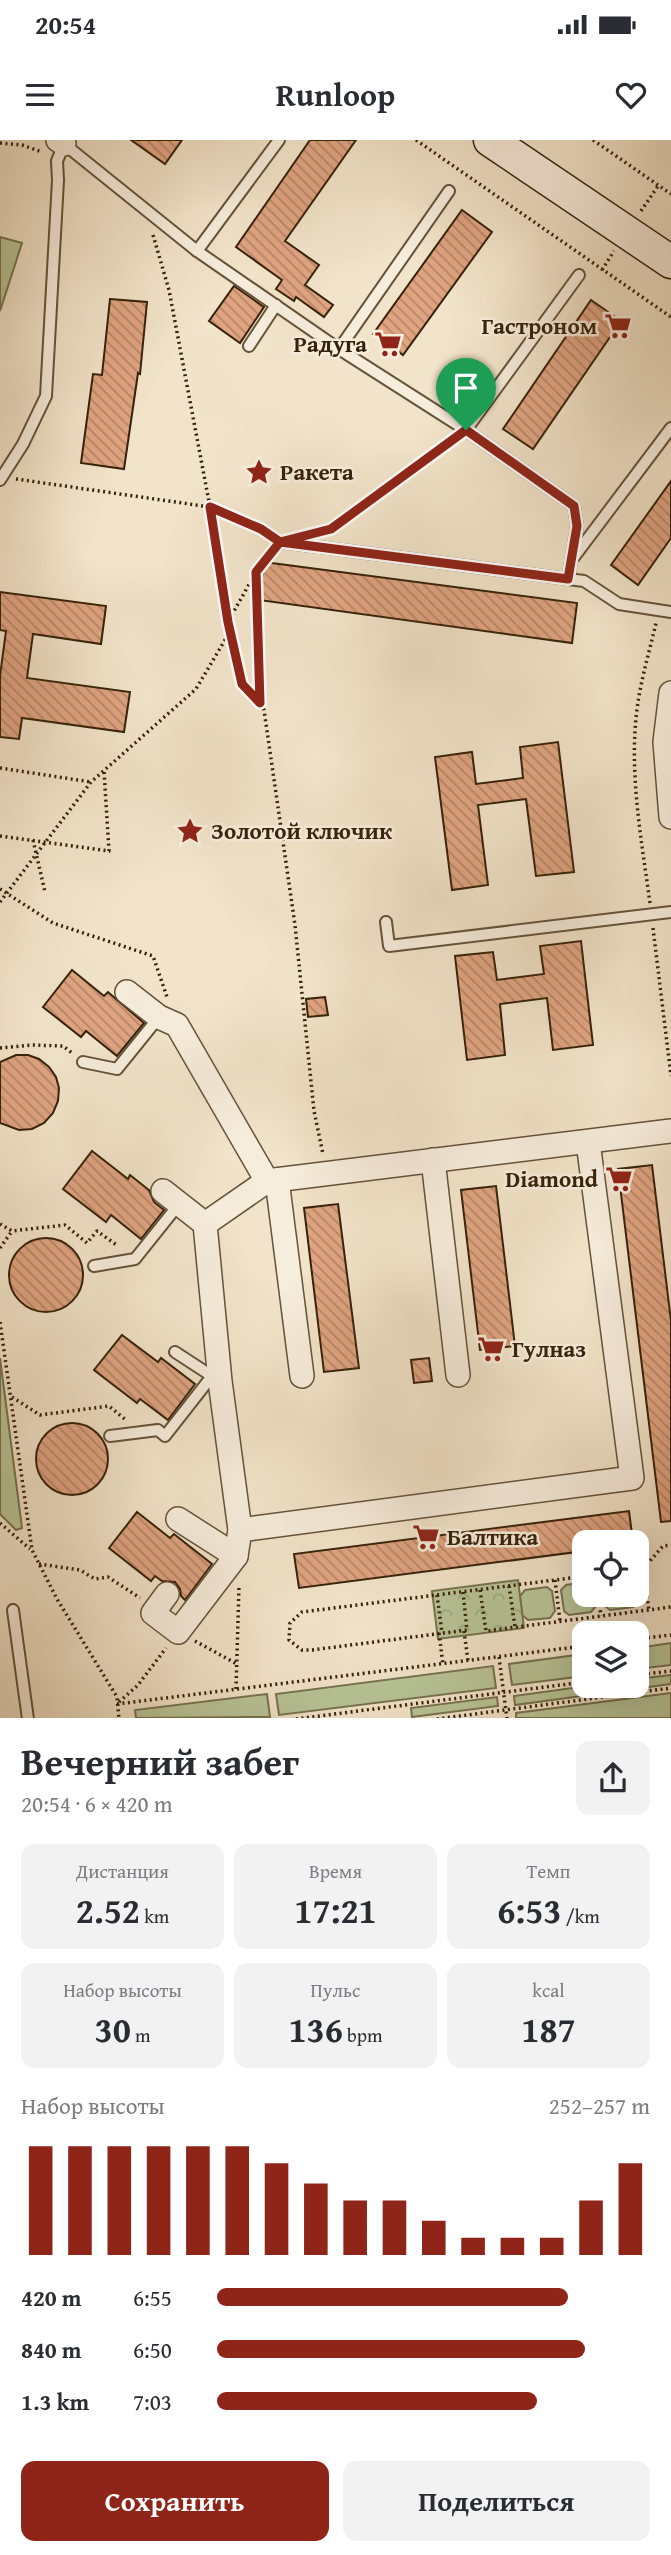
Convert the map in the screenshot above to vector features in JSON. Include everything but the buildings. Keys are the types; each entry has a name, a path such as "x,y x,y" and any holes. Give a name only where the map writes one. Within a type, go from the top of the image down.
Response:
{"street":[{"path":"490,140 671,262"},
{"path":"671,693 665,743 671,817"},
{"path":"127,992 168,1021 272,1180 302,1376"},
{"path":"205,1224 272,1180 671,1131"},
{"path":"240,1530 632,1478 588,1142"},
{"path":"433,1160 458,1375"},
{"path":"162,1601 153,1613 178,1632 236,1556 240,1530 216,1379 205,1224 171,1197"},
{"path":"178,1519 236,1556"}],"lane":[{"path":"197,251 279,140"},
{"path":"62,146 197,251 339,349 466,430 574,506 577,526 568,579"},
{"path":"1,479 23,444 46,396 62,146"},
{"path":"339,349 449,191"},
{"path":"466,430 579,275"},
{"path":"249,346 276,305"},
{"path":"572,559 671,428"},
{"path":"280,542 568,579 584,582 619,604 665,612"},
{"path":"386,922 389,946 671,912"},
{"path":"83,1062 117,1069 168,1021"},
{"path":"94,1266 135,1259 171,1197"},
{"path":"110,1436 158,1430 165,1436 216,1379 176,1352"},
{"path":"13,1610 28,1718"}],"path":[{"path":"416,140 671,317"},
{"path":"593,140 671,194"},
{"path":"0,144 22,145 44,152 62,146"},
{"path":"640,212 658,186"},
{"path":"151,228 169,290 210,507 228,622 242,684 264,710 295,925 314,1111 322,1151 337,1172"},
{"path":"602,270 615,250"},
{"path":"318,532 331,529 466,430"},
{"path":"1,479 210,507 261,529 280,542 256,572 228,622"},
{"path":"256,572 260,703"},
{"path":"665,612 638,703 635,754 639,821 671,1076"},
{"path":"0,902 91,782 196,689 230,631"},
{"path":"0,768 91,782"},
{"path":"0,836 109,851 104,770"},
{"path":"33,841 45,892"},
{"path":"0,889 53,923 153,956 168,1021"},
{"path":"0,1048 63,1046 83,1062"},
{"path":"0,1224 12,1231 65,1225 86,1243 97,1231 135,1259"},
{"path":"0,1248 12,1231"},
{"path":"0,1322 32,1550 117,1697 119,1718"},
{"path":"10,1396 40,1415 109,1406 141,1432"},
{"path":"0,1522 32,1550"},
{"path":"0,1529 6,1528"},
{"path":"649,1562 663,1546 671,1545"},
{"path":"236,1556 240,1593 236,1689"},
{"path":"39,1564 80,1570 95,1579 108,1577 162,1601"},
{"path":"464,1631 312,1650 302,1650 294,1646 289,1640 288,1632 294,1617 302,1612 572,1578"},
{"path":"555,1580 561,1621"},
{"path":"509,1586 515,1627"},
{"path":"480,1590 486,1630 671,1607"},
{"path":"463,1592 468,1661"},
{"path":"437,1595 443,1665"},
{"path":"600,1607 601,1616"},
{"path":"117,1704 138,1685 178,1632 237,1664"},
{"path":"649,1638 671,1635"},
{"path":"117,1704 572,1648"},
{"path":"499,1657 507,1718"},
{"path":"649,1674 671,1671"},
{"path":"296,1718 572,1684"},
{"path":"437,1718 671,1688"}],"green space":[{"path":"0,237 22,243 0,311"},
{"path":"0,1358 22,1528 16,1530 0,1514"},
{"path":"518,1580 524,1628 438,1639 432,1591"},
{"path":"572,1584 572,1607 595,1607 591,1612 569,1615 564,1611 561,1590"},
{"path":"547,1587 552,1591 555,1611 550,1618 528,1620 522,1615 520,1596 525,1590"},
{"path":"606,1607 633,1607 610,1610"},
{"path":"671,1643 671,1665 649,1668 649,1646"},
{"path":"572,1656 572,1678 512,1685 509,1664"},
{"path":"493,1666 496,1688 279,1715 276,1694"},
{"path":"671,1675 671,1684 649,1687 649,1678"},
{"path":"572,1688 572,1697 515,1705 514,1696"},
{"path":"671,1693 671,1718 516,1718 516,1713 649,1698 649,1696"},
{"path":"267,1694 270,1717 136,1718 135,1710"},
{"path":"497,1697 498,1706 412,1717 411,1708"}],"place":[{"name":"Гастроном","path":"618,326"},
{"name":"Радуга","path":"388,344"},
{"name":"Ракета","path":"259,472"},
{"name":"Золотой ключик","path":"190,831"},
{"name":"Diamond","path":"619,1179"},
{"name":"Гулназ","path":"491,1349"},
{"name":"Балтика","path":"426,1537"}],"route":[{"path":"466,430 331,529 280,542 256,572 260,703 242,684 228,622 210,507 261,529 280,542 568,579 577,526 574,506 466,430"}]}
